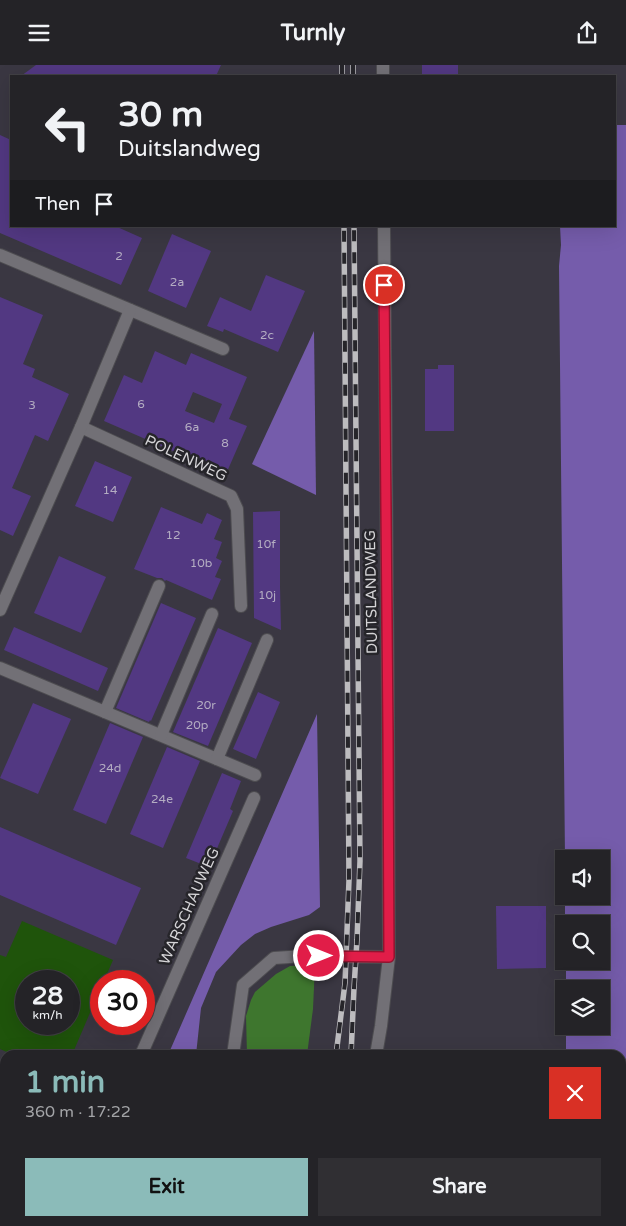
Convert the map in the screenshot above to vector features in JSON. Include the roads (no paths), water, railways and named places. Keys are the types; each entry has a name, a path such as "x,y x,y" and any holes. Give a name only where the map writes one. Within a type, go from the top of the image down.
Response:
{"street":[{"name":"DUITSLANDWEG","path":"377,1050 389,957 384,227"},
{"path":"0,255 223,349"},
{"path":"0,610 130,310"},
{"name":"POLENWEG","path":"80,427 231,496 236,509 241,606"},
{"path":"105,712 159,586"},
{"path":"161,735 212,613"},
{"path":"217,759 267,639"},
{"path":"0,668 255,775"},
{"name":"WARSCHAUWEG","path":"143,1050 254,797"},
{"path":"234,1050 243,985 274,958 305,956 389,957"}],"railway":[{"path":"342,65 342,75"},
{"path":"353,65 353,75"},
{"path":"337,1050 345,983 349,880 344,227"},
{"path":"351,1050 360,861 354,227"}]}
